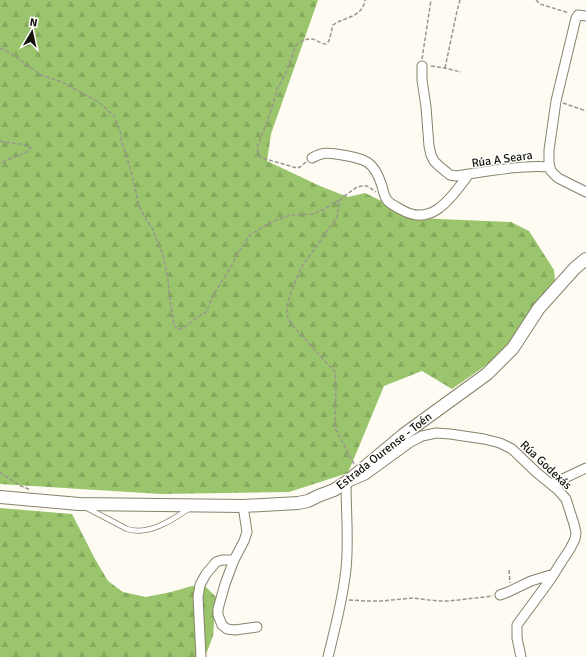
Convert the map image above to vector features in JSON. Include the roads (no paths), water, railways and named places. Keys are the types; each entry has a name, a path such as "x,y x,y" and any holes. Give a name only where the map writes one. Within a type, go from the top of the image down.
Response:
{"street":[{"name":"Rúa A Seara","path":"582,16 574,25 556,101 549,160 550,167 558,178 586,192"},
{"path":"422,66 422,80 431,155 439,166 450,175 456,176 469,174"},
{"name":"Rúa A Seara","path":"312,158 322,153 326,153 353,157 368,162 377,174 387,200 412,215 430,213 446,203 469,174 494,170 550,167"},
{"name":"Estrada Ourense - Toén","path":"0,497 79,504 243,506 286,504 308,501 334,490 347,482 402,436 487,374 513,348 539,308 575,268 586,259"},
{"name":"Rúa Godexás","path":"347,482 366,475 422,436 429,434 450,434 484,439 506,446 518,453 536,472 562,494 566,499 576,532 573,544 542,592 516,625 521,657"},
{"path":"552,484 586,468"},
{"path":"328,657 345,584 347,558 347,482"},
{"path":"243,506 248,532 234,560 225,584 218,609 218,615 224,628 230,630 256,627"},
{"path":"201,657 198,597 200,585 206,574 216,562 222,560 234,560"},
{"path":"500,595 531,581 554,574"}],"lane":[{"path":"79,504 127,529 139,532 155,528 166,523 195,505"}]}
